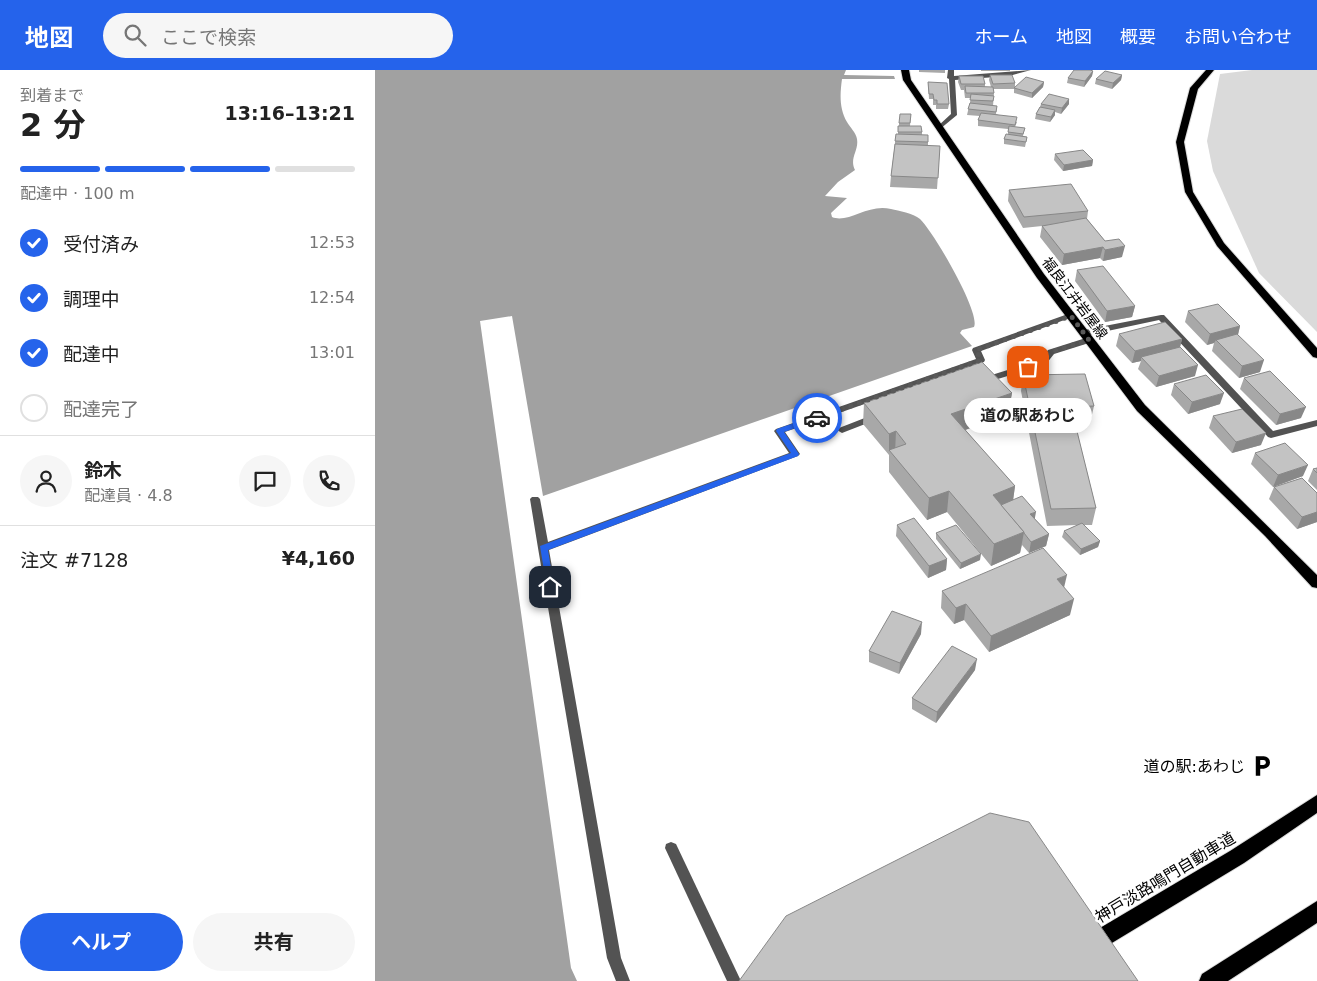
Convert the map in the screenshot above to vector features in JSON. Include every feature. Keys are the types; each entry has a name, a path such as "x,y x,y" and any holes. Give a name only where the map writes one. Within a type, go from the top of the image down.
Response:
{"highway":[{"name":"神戸淡路鳴門自動車道","path":"1072,956 1237,857 1317,803"},
{"path":"1209,981 1317,911"}],"main road":[{"name":"福良江井岩屋線","path":"905,70 907,80 1040,276 1141,408 1269,533 1317,583"},
{"path":"1211,70 1194,88 1180,142 1189,192 1220,244 1317,355"}],"street":[{"path":"940,127 954,115 950,78 951,70"},
{"path":"950,78 1009,74 1028,70"},
{"path":"543,548 795,454 779,431 981,360 976,350 1071,316"},
{"path":"973,380 984,380 1043,362 1051,352 1087,336 1161,318 1271,435 1317,423"},
{"path":"841,430 885,413"},
{"path":"535,499 613,958 623,981"},
{"path":"671,848 735,981"}],"shaded area":[{"path":"375,70 846,70 844,75 894,76 895,79 842,79 841,106 847,122 857,139 853,162 855,170 838,182 825,196 847,198 831,213 832,217 845,218 883,208 906,212 920,219 955,272 974,319 974,327 962,330 960,333 972,346 543,496 512,316 480,321 571,968 577,981 375,981"},
{"path":"1252,70 1317,70 1317,332 1259,273 1213,171 1207,141 1220,74"}],"building":[{"path":"1074,70 1093,71 1085,81 1068,78"},
{"path":"1105,71 1122,75 1113,83 1096,79"},
{"path":"990,75 1012,75 1015,83 993,84"},
{"path":"959,76 983,76 985,84 961,84"},
{"path":"1026,77 1044,82 1032,93 1014,88"},
{"path":"928,82 947,83 949,104 937,104 933,94 929,94"},
{"path":"965,86 993,87 994,93 966,93"},
{"path":"971,94 994,96 993,101 970,100"},
{"path":"1049,94 1069,99 1062,108 1041,104"},
{"path":"970,103 997,106 996,112 968,109"},
{"path":"1040,107 1055,110 1051,117 1036,114"},
{"path":"981,113 1017,117 1015,125 978,120"},
{"path":"900,114 911,114 910,123 899,123"},
{"path":"898,126 921,126 922,132 898,132"},
{"path":"1009,126 1025,128 1023,134 1008,132"},
{"path":"896,134 928,135 928,142 895,141"},
{"path":"1006,134 1027,137 1026,142 1004,139"},
{"path":"895,144 940,146 938,178 891,176"},
{"path":"1083,150 1093,160 1064,165 1055,154"},
{"path":"1071,184 1088,211 1024,217 1009,190"},
{"path":"1086,218 1105,241 1119,239 1125,246 1105,250 1103,247 1064,254 1042,226"},
{"path":"1103,266 1135,306 1107,311 1077,270"},
{"path":"1218,304 1240,326 1210,334 1188,311"},
{"path":"1165,322 1182,339 1135,351 1119,334"},
{"path":"1237,334 1264,360 1242,366 1216,340"},
{"path":"1180,347 1198,365 1159,376 1141,357"},
{"path":"982,362 1012,393 951,414 1015,486 993,495 1024,532 994,544 949,491 929,498 889,450 906,444 896,431 889,434 864,403"},
{"path":"1270,371 1306,407 1280,414 1244,378"},
{"path":"1085,374 1094,406 1071,407 1096,508 1051,509 1023,375"},
{"path":"1206,375 1224,393 1192,402 1174,384"},
{"path":"1242,409 1266,433 1236,442 1213,416"},
{"path":"1285,443 1308,465 1278,475 1255,453"},
{"path":"1302,478 1317,493 1317,512 1302,517 1274,487"},
{"path":"1022,496 1036,512 1030,514 1049,534 1031,542 1001,505"},
{"path":"914,518 947,559 929,566 897,525"},
{"path":"1082,523 1100,541 1081,549 1064,531"},
{"path":"956,525 981,554 961,563 936,533"},
{"path":"1043,548 1067,575 1057,579 1074,599 991,636 966,604 956,608 942,591"},
{"path":"892,611 922,622 900,663 869,651"},
{"path":"952,646 977,659 937,712 912,698"},
{"path":"990,813 1029,822 1138,981 739,981 786,916"}],"way so far":[{"path":"817,418 981,360 976,350 1071,316 1089,340 1051,352 1043,362 1028,367"}],"place":[{"name":"道の駅あわじ","path":"1028,367"},
{"name":"道の駅:あわじ","path":"1262,766"}],"route":[{"path":"550,587 543,548 795,454 779,431 817,418"}]}
